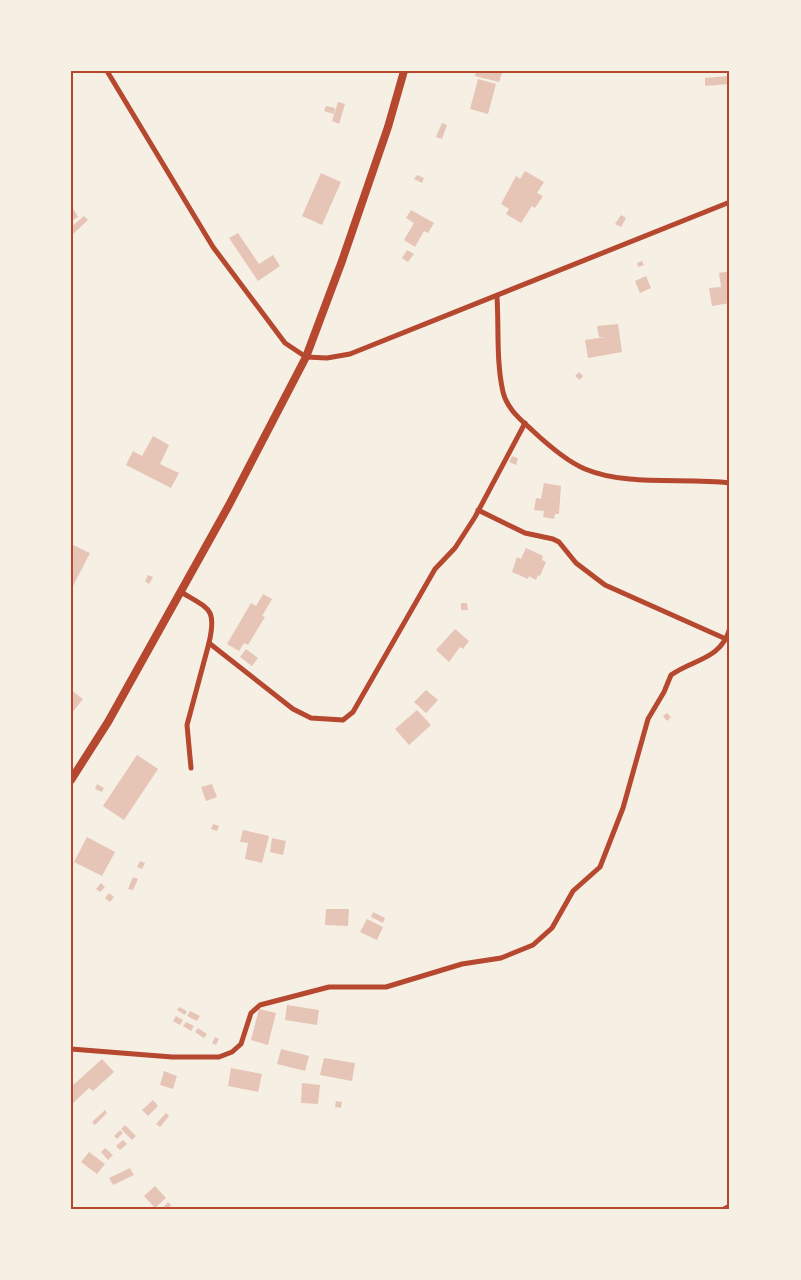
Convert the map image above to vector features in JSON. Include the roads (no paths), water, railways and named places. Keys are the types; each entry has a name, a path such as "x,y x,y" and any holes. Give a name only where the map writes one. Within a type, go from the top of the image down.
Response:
{"main road":[{"path":"71,780 108,722 181,592 265,440 306,357 342,261 388,127 404,71"}],"street":[{"path":"107,71 213,247 285,343 306,357 327,358 350,354 497,297 730,202"},
{"path":"497,297 503,393 509,406 525,424 568,459 593,472 634,479 730,483"},
{"path":"209,643 293,710 311,718 343,720 353,712 435,569 454,548 478,510 525,424"},
{"path":"478,510 525,533 554,539 559,542 576,563 605,585 726,639"},
{"path":"181,592 207,608 212,615 214,624 187,725 191,768"},
{"path":"71,1049 172,1057 220,1057 232,1052 241,1044 252,1013 260,1004 330,987 386,987 462,964 501,958 533,946 552,928 573,891 600,867 623,808 639,742 648,719 664,692 671,675 713,654 726,639 730,628"},
{"path":"724,1209 730,1206"}]}
